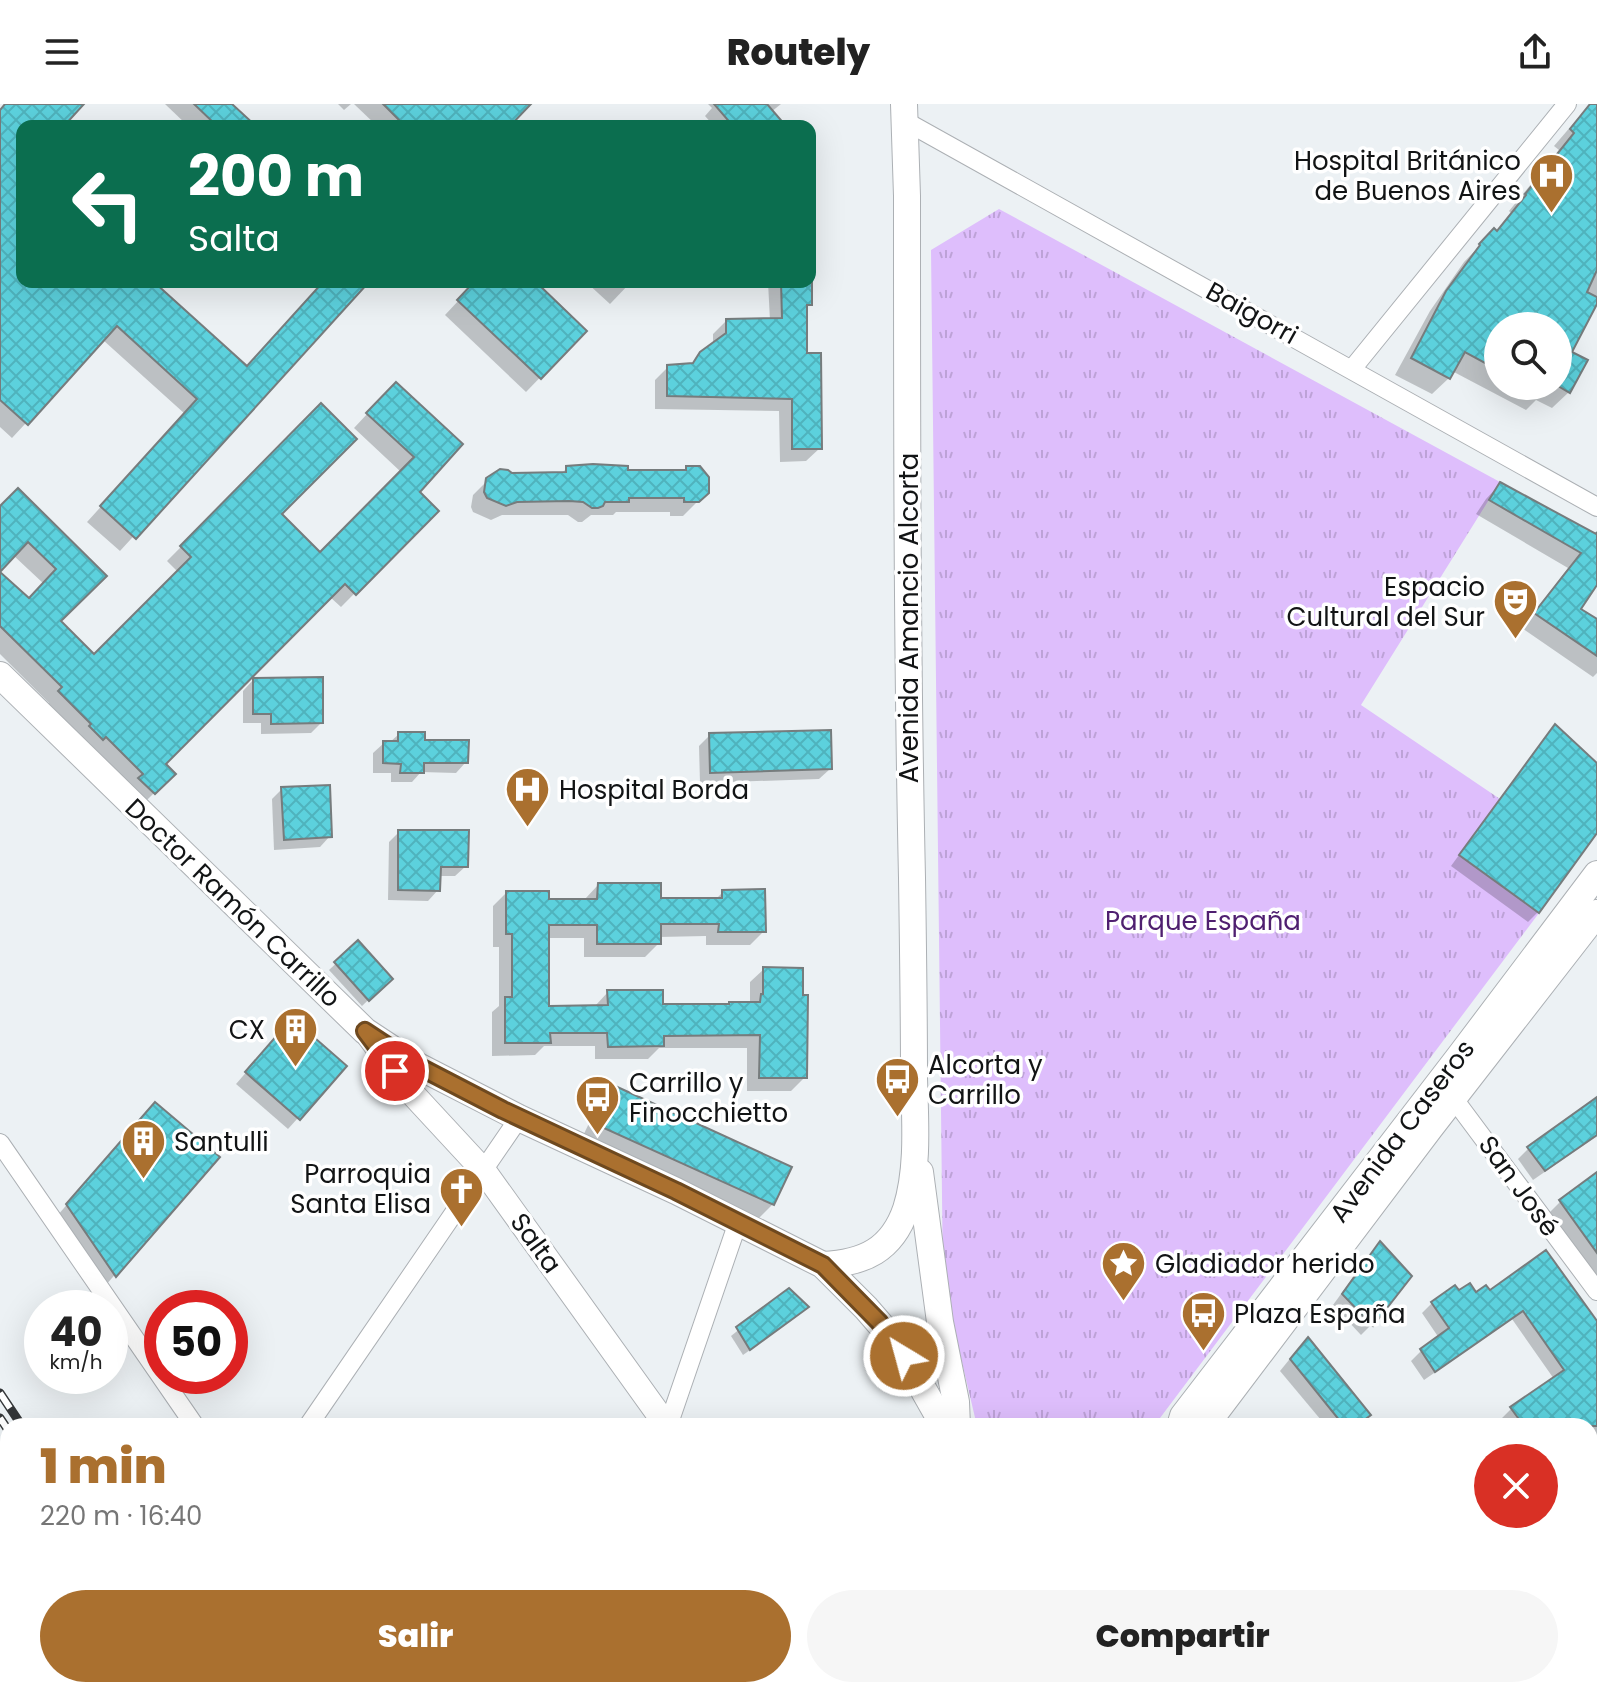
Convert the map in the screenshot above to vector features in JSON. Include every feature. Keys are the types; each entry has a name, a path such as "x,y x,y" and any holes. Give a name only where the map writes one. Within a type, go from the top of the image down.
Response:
{"main road":[{"name":"Avenida Amancio Alcorta","path":"823,1265 842,1264 879,1250 898,1228 912,1180 915,1133 905,112"},
{"name":"Doctor Ramón Carrillo","path":"0,675 365,1031 418,1066 519,1118 823,1265 892,1338 939,1418"},
{"name":"Avenida Caseros","path":"1211,1418 1447,1090 1597,874"},
{"name":"Avenida Caseros","path":"1182,1418 1447,1090 1597,913"},
{"name":"Avenida Amancio Alcorta","path":"915,1133 940,1322 957,1418"}],"street":[{"path":"1352,369 1567,104"},
{"name":"Baigorri","path":"905,112 1414,406 1597,507"},
{"name":"Salta","path":"365,1031 409,1090 484,1171 661,1418"},
{"name":"San José","path":"1447,1090 1597,1291"},
{"path":"314,1418 519,1118"},
{"path":"0,1143 189,1418"},
{"path":"670,1418 738,1222"}],"green space":[{"name":"Parque España","path":"999,209 1500,482 1361,705 1500,799 1459,855 1539,913 1160,1418 975,1418 943,1282 931,250"}],"building":[{"path":"5,104 84,104 69,120 16,120 16,288 161,288 247,366 318,288 364,288 136,539 100,506 197,399 117,326 28,425 0,400 0,110"},
{"path":"194,104 232,104 249,120 211,120"},
{"path":"383,104 531,104 516,120 399,120"},
{"path":"714,104 767,104 781,120 728,120"},
{"name":"Hospital Británico de Buenos Aires","path":"1590,104 1597,104 1597,270 1587,292 1597,297 1597,304 1572,352 1572,312 1484,312 1484,362 1465,352 1450,379 1411,358 1446,291 1479,244 1494,228 1497,231 1574,133 1570,129"},
{"path":"468,288 542,288 587,331 541,379 457,300"},
{"path":"781,288 812,288 812,305 807,305 807,353 821,353 822,449 792,449 792,399 667,396 667,365 693,363 700,352 726,333 726,319 782,318"},
{"name":"Hospital Británico de Buenos Aires","path":"1572,352 1588,360 1572,389"},
{"path":"396,382 463,444 420,492 439,511 356,595 345,584 166,764 176,774 155,794 138,778 143,774 106,737 103,740 89,726 91,724 58,691 62,687 0,626 0,572 0,506 18,488 107,576 61,621 94,654 191,557 180,546 321,403 357,439 282,514 320,552 414,457 366,413","holes":["28,542 56,569 29,598 0,572"]},
{"path":"566,466 628,466 628,470 686,470 686,466 700,466 709,477 709,493 699,502 684,502 684,498 629,498 629,502 605,502 603,506 592,508 583,502 569,501 517,502 506,506 487,498 484,492 486,478 500,469 512,473 566,472"},
{"path":"1500,482 1597,532 1597,585 1581,609 1597,619 1597,656 1534,613 1581,553 1489,500"},
{"path":"323,677 323,723 271,724 271,714 253,714 253,678"},
{"path":"1555,724 1597,763 1597,833 1539,913 1459,855"},
{"path":"831,730 832,769 710,773 709,733"},
{"path":"398,732 425,732 425,740 469,740 468,763 424,763 424,773 400,773 401,764 383,763 383,741 398,741"},
{"path":"330,785 332,837 284,840 281,787"},
{"path":"398,830 469,830 468,867 441,867 440,891 398,890"},
{"path":"598,883 661,883 661,898 722,898 722,890 765,889 766,932 718,932 719,924 661,924 661,944 597,944 597,925 549,925 549,1006 608,1005 607,990 663,990 663,1004 760,1002 763,967 803,968 803,995 808,995 807,1078 759,1078 760,1035 664,1036 664,1046 608,1047 607,1033 550,1033 551,1043 505,1043 505,997 512,997 512,934 506,934 506,891 549,891 549,899 597,899"},
{"path":"358,940 393,979 369,1001 334,962"},
{"name":"CX","path":"292,1018 347,1066 300,1120 245,1072"},
{"path":"613,1085 792,1167 774,1205 595,1124"},
{"path":"1597,1097 1597,1135 1545,1171 1527,1147"},
{"name":"Santulli","path":"155,1102 220,1157 116,1277 66,1204"},
{"path":"1597,1172 1597,1253 1559,1200"},
{"path":"1380,1241 1412,1276 1373,1326 1342,1294"},
{"path":"1546,1250 1597,1321 1597,1418 1518,1418 1510,1407 1564,1370 1523,1311 1435,1372 1420,1349 1449,1328 1431,1302 1455,1285 1459,1290 1470,1283 1476,1292 1486,1285 1490,1290"},
{"path":"789,1288 809,1307 750,1350 736,1327"},
{"path":"1308,1337 1371,1415 1367,1418 1338,1418 1290,1359"}],"railway":[{"path":"0,1393 17,1418"}],"place":[{"name":"Hospital Británico de Buenos Aires","path":"1552,215"},
{"name":"Espacio Cultural del Sur","path":"1516,641"},
{"name":"Hospital Borda","path":"528,829"},
{"name":"CX","path":"296,1069"},
{"name":"Alcorta y Carrillo","path":"897,1119"},
{"name":"Carrillo y Finocchietto","path":"598,1137"},
{"name":"Santulli","path":"143,1181"},
{"name":"Parroquia Santa Elisa","path":"462,1228"},
{"name":"Gladiador herido","path":"1124,1303"},
{"name":"Plaza España","path":"1203,1353"}],"route":[{"path":"395,1071 365,1031 418,1066 503,1110 676,1191 823,1265 879,1322 904,1356"}]}
